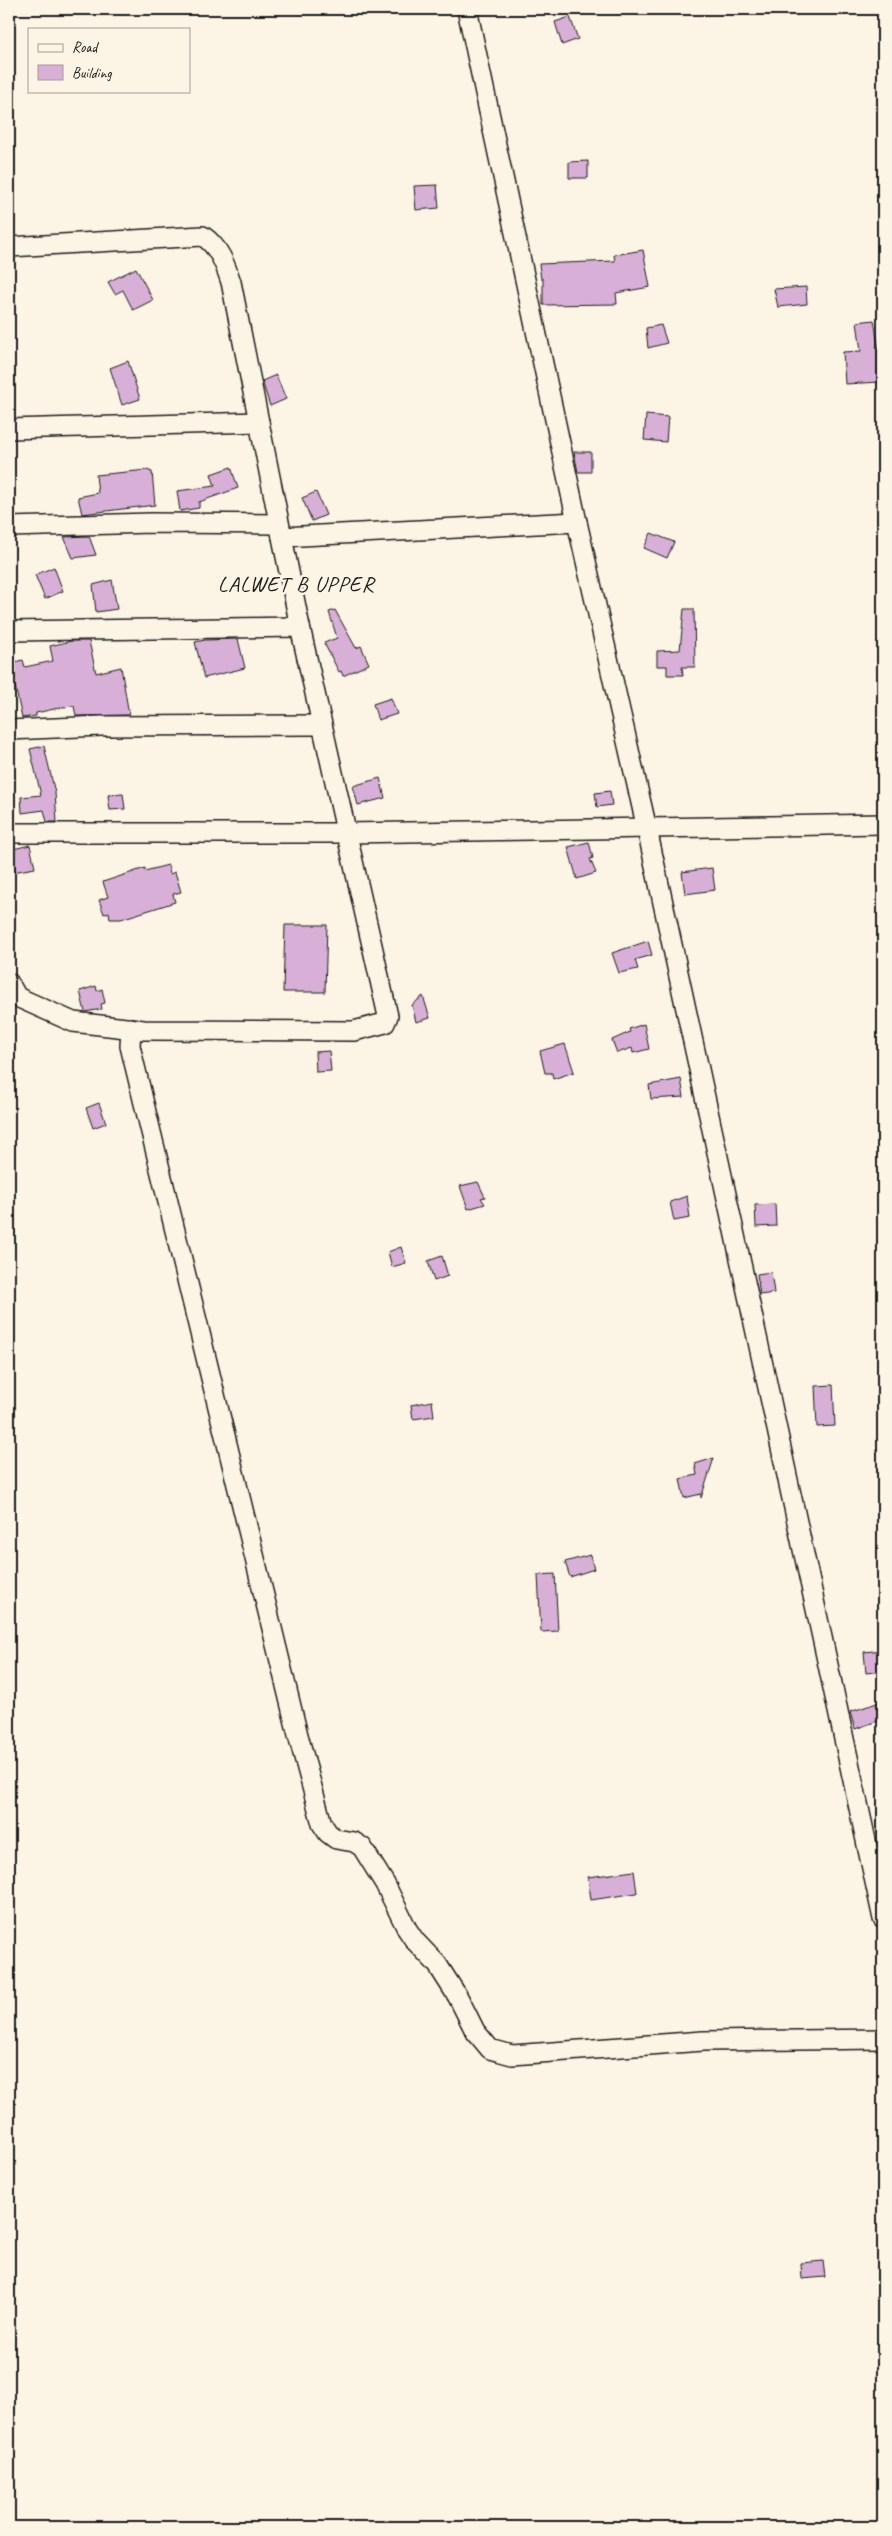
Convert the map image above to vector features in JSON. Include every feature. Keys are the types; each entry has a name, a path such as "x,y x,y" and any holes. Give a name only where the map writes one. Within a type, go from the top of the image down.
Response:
{"street":[{"path":"467,9 577,522 647,829 883,1919"},
{"path":"9,247 203,236 212,242 224,262 231,282 300,627 388,1016 385,1023 354,1031 144,1030 73,1022 18,997 9,983"},
{"path":"9,429 259,422"},
{"path":"9,527 151,523 280,530 577,522"},
{"path":"9,631 300,627"},
{"path":"9,730 102,726 322,725"},
{"path":"9,833 347,833 883,824"},
{"path":"131,1028 130,1046 298,1735 322,1824 328,1834 336,1839 354,1842 362,1847 385,1884 406,1929 437,1964 458,1997 475,2031 490,2049 512,2055 703,2041 883,2039"}],"building":[{"path":"570,17 578,39 562,45 555,22"},
{"path":"588,161 588,178 569,178 569,162"},
{"path":"437,185 439,208 416,210 414,186"},
{"path":"643,250 650,287 616,293 617,304 543,305 543,279 541,279 539,264 615,261 614,255"},
{"path":"136,268 153,300 133,310 123,290 115,294 108,282"},
{"path":"806,287 807,304 778,307 774,289"},
{"path":"874,320 879,350 881,382 845,384 843,352 861,351 857,322"},
{"path":"661,325 667,343 648,348 646,328"},
{"path":"128,361 140,399 122,405 110,368"},
{"path":"276,375 286,399 270,406 262,381"},
{"path":"646,415 668,417 666,442 644,440"},
{"path":"574,452 591,452 591,472 578,472"},
{"path":"231,467 238,488 199,502 199,508 180,511 177,491 215,486 211,474"},
{"path":"147,470 152,472 155,505 82,514 78,497 98,493 96,475"},
{"path":"316,492 326,515 312,521 302,498"},
{"path":"651,533 674,542 667,558 644,548"},
{"path":"89,536 96,555 73,558 64,537"},
{"path":"54,567 63,591 45,599 35,575"},
{"path":"112,580 117,609 96,612 93,585"},
{"path":"684,609 694,609 695,667 682,667 683,675 667,675 667,666 657,666 657,651 680,650"},
{"path":"335,610 356,648 361,646 369,664 343,676 324,643 337,638 329,612"},
{"path":"238,639 245,668 204,678 195,642"},
{"path":"71,641 89,641 96,673 121,667 129,715 76,716 74,706 36,713 36,716 22,718 10,663 23,660 25,667 53,661 50,646"},
{"path":"391,698 397,714 378,720 373,704"},
{"path":"44,746 55,793 57,822 47,822 44,810 22,813 21,797 41,795 30,749"},
{"path":"380,778 385,798 358,805 353,786"},
{"path":"610,791 612,805 597,807 595,793"},
{"path":"123,794 125,809 110,810 108,795"},
{"path":"589,842 593,858 590,859 596,873 577,879 568,847"},
{"path":"30,845 35,868 13,872 9,850"},
{"path":"168,865 170,874 175,872 181,892 173,894 175,902 121,919 110,919 109,912 104,914 99,900 108,897 103,882 145,868 145,871"},
{"path":"712,868 715,890 685,894 682,872"},
{"path":"285,925 327,925 325,992 283,992"},
{"path":"648,941 652,955 635,960 638,969 619,973 612,953"},
{"path":"96,986 97,991 102,989 105,1003 101,1004 102,1009 85,1012 80,991"},
{"path":"423,996 430,1018 416,1022 412,1005"},
{"path":"644,1024 649,1049 633,1053 632,1048 617,1053 612,1040 630,1032 629,1029"},
{"path":"565,1044 574,1072 553,1079 552,1073 545,1073 540,1051"},
{"path":"329,1051 331,1071 316,1072 315,1052"},
{"path":"681,1079 684,1097 651,1099 649,1085"},
{"path":"99,1103 106,1123 93,1128 86,1108"},
{"path":"478,1182 485,1197 481,1198 485,1204 468,1209 460,1186"},
{"path":"687,1196 690,1218 674,1221 670,1202"},
{"path":"775,1204 776,1226 756,1227 755,1205"},
{"path":"401,1247 406,1263 392,1267 388,1252"},
{"path":"442,1256 448,1276 434,1281 428,1261"},
{"path":"771,1272 774,1293 760,1295 757,1274"},
{"path":"833,1385 835,1426 817,1427 815,1386"},
{"path":"432,1401 434,1416 413,1419 411,1405"},
{"path":"714,1458 701,1498 701,1494 684,1498 680,1479 697,1475 695,1464"},
{"path":"590,1555 594,1569 570,1577 565,1562"},
{"path":"555,1574 558,1631 541,1632 538,1575"},
{"path":"882,1650 883,1671 866,1673 864,1652"},
{"path":"883,1701 883,1719 855,1729 850,1712"},
{"path":"634,1871 637,1893 591,1900 588,1877"},
{"path":"823,2261 825,2277 802,2279 801,2263"}],"district":[{"name":"LALWET B UPPER","path":"296,584"}]}
